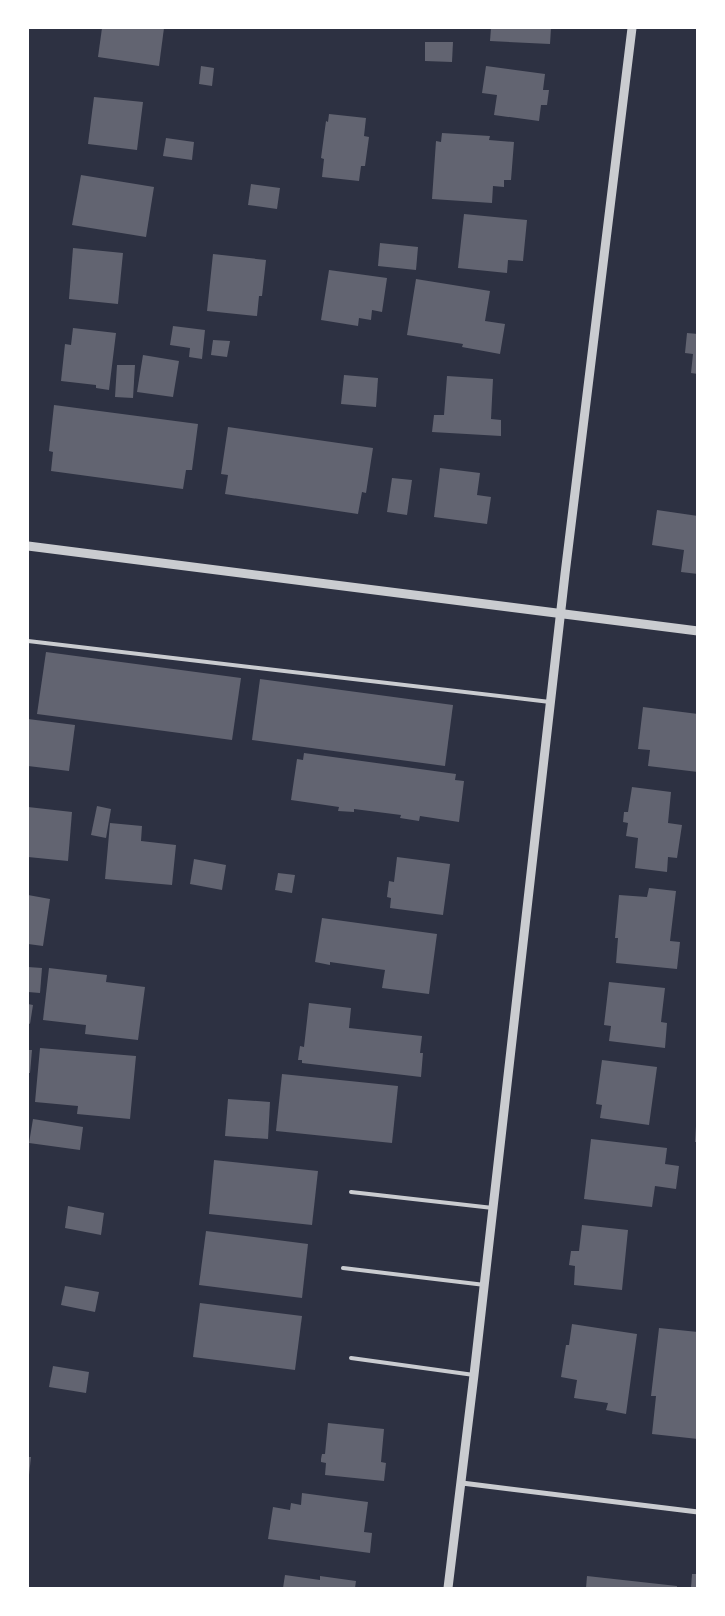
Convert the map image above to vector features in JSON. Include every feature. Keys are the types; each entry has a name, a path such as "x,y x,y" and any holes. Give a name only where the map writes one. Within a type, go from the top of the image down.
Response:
{"street":[{"path":"448,1588 462,1483 550,702 632,28"},
{"path":"28,546 698,631"},
{"path":"462,1483 698,1512"}],"lane":[{"path":"28,641 550,702"},
{"path":"351,1192 493,1208"},
{"path":"342,1268 484,1285"},
{"path":"351,1358 474,1375"}],"building":[{"path":"102,28 164,28 159,66 98,57"},
{"path":"491,28 551,28 550,44 490,41"},
{"path":"425,42 453,42 452,62 425,61"},
{"path":"201,66 214,68 212,86 199,84"},
{"path":"486,66 545,74 543,90 549,90 547,105 541,105 539,121 494,115 497,95 482,93"},
{"path":"94,97 143,102 137,150 88,144"},
{"path":"329,114 366,118 364,136 369,137 365,166 361,166 359,181 322,177 324,159 321,158 326,121 328,122"},
{"path":"442,133 490,136 489,140 514,142 511,180 504,180 504,187 493,186 492,203 432,199 436,141 441,142"},
{"path":"166,138 194,142 192,160 163,156"},
{"path":"81,175 154,187 146,237 72,225"},
{"path":"251,184 280,188 277,209 248,205"},
{"path":"464,214 527,220 523,261 508,260 507,273 458,268"},
{"path":"380,243 418,247 416,270 378,266"},
{"path":"73,248 123,253 118,304 69,299"},
{"path":"213,254 266,260 262,296 259,296 257,316 207,311"},
{"path":"329,270 387,278 382,312 372,310 371,320 359,318 358,326 321,320"},
{"path":"416,279 490,291 485,321 505,324 500,354 462,347 463,344 407,335"},
{"path":"173,326 205,330 202,359 189,357 190,348 170,345"},
{"path":"73,328 116,333 109,390 96,388 96,385 61,381 65,344 71,345"},
{"path":"687,333 698,334 698,374 691,373 693,354 685,353"},
{"path":"213,340 230,341 227,357 211,355"},
{"path":"143,355 179,361 173,397 137,392"},
{"path":"117,365 135,365 133,398 115,397"},
{"path":"344,375 378,378 376,407 341,404"},
{"path":"447,376 493,379 491,419 501,420 501,436 432,432 434,415 444,415"},
{"path":"54,405 198,424 192,470 186,470 183,489 51,471 53,452 49,451"},
{"path":"228,427 373,448 366,493 362,492 358,514 225,494 228,475 221,474"},
{"path":"440,468 480,473 477,495 491,497 487,524 434,517"},
{"path":"392,478 412,480 407,515 387,512"},
{"path":"657,510 698,516 698,574 681,572 684,550 652,545"},
{"path":"46,652 241,678 232,740 37,714"},
{"path":"260,679 453,705 445,766 252,740"},
{"path":"643,707 698,714 698,772 648,766 650,750 638,749"},
{"path":"28,719 75,725 69,771 28,766"},
{"path":"304,753 456,774 455,780 464,781 459,822 420,816 419,821 400,818 401,815 354,809 354,812 338,811 339,807 291,800 297,759 303,760"},
{"path":"632,787 671,792 668,823 682,825 677,858 668,857 667,872 635,868 638,838 626,836 628,823 623,822 624,812 628,812"},
{"path":"97,806 111,809 106,838 91,835"},
{"path":"28,807 72,812 68,861 28,857"},
{"path":"110,823 142,826 141,841 176,845 172,885 105,879"},
{"path":"397,857 450,864 443,915 390,908 391,898 387,897 389,881 394,882"},
{"path":"194,859 226,865 222,890 190,884"},
{"path":"278,873 295,875 292,893 275,890"},
{"path":"649,888 676,891 670,941 680,942 677,969 616,963 618,938 615,938 619,895 647,897"},
{"path":"28,895 50,899 43,946 28,944"},
{"path":"322,918 437,934 429,994 382,988 385,970 330,962 330,965 315,962"},
{"path":"28,967 42,968 40,993 28,992"},
{"path":"49,968 107,975 106,982 145,987 138,1040 85,1034 86,1025 43,1020"},
{"path":"609,982 665,988 661,1022 667,1023 665,1048 609,1041 611,1026 604,1025"},
{"path":"309,1003 351,1008 349,1028 422,1036 420,1053 423,1053 421,1077 302,1063 302,1060 298,1060 300,1046 304,1047"},
{"path":"28,1004 33,1005 30,1024 28,1023"},
{"path":"40,1048 136,1056 130,1119 77,1114 78,1106 35,1102"},
{"path":"28,1050 32,1050 30,1073 28,1073"},
{"path":"602,1060 657,1067 649,1125 600,1118 602,1105 596,1104"},
{"path":"282,1074 398,1086 392,1143 276,1131"},
{"path":"228,1099 270,1102 268,1139 225,1136"},
{"path":"33,1119 83,1127 80,1150 29,1143"},
{"path":"696,1126 698,1126 698,1142 695,1142"},
{"path":"591,1139 667,1148 665,1164 679,1166 676,1189 655,1186 652,1207 584,1199"},
{"path":"214,1160 318,1171 312,1225 209,1214"},
{"path":"68,1206 104,1213 101,1235 65,1228"},
{"path":"582,1225 628,1230 622,1290 574,1285 575,1266 569,1265 571,1251 579,1251"},
{"path":"206,1231 308,1244 302,1298 199,1285"},
{"path":"65,1286 99,1292 95,1312 61,1305"},
{"path":"200,1303 302,1316 295,1370 193,1357"},
{"path":"572,1324 637,1334 626,1414 606,1410 608,1403 574,1398 577,1380 561,1377 566,1345 569,1345"},
{"path":"659,1328 698,1332 698,1439 652,1434 656,1396 651,1396"},
{"path":"53,1366 89,1372 86,1393 49,1387"},
{"path":"328,1423 384,1429 381,1462 386,1463 384,1481 325,1475 326,1463 321,1462 321,1459 322,1454 325,1454"},
{"path":"28,1457 31,1457 29,1475 28,1475"},
{"path":"302,1493 368,1502 364,1532 372,1533 370,1553 268,1539 273,1507 290,1510 291,1503 301,1505"},
{"path":"692,1574 698,1574 698,1588 691,1588"},
{"path":"285,1575 320,1580 320,1576 356,1581 355,1588 283,1588"},
{"path":"587,1576 677,1586 677,1588 586,1588"}]}
